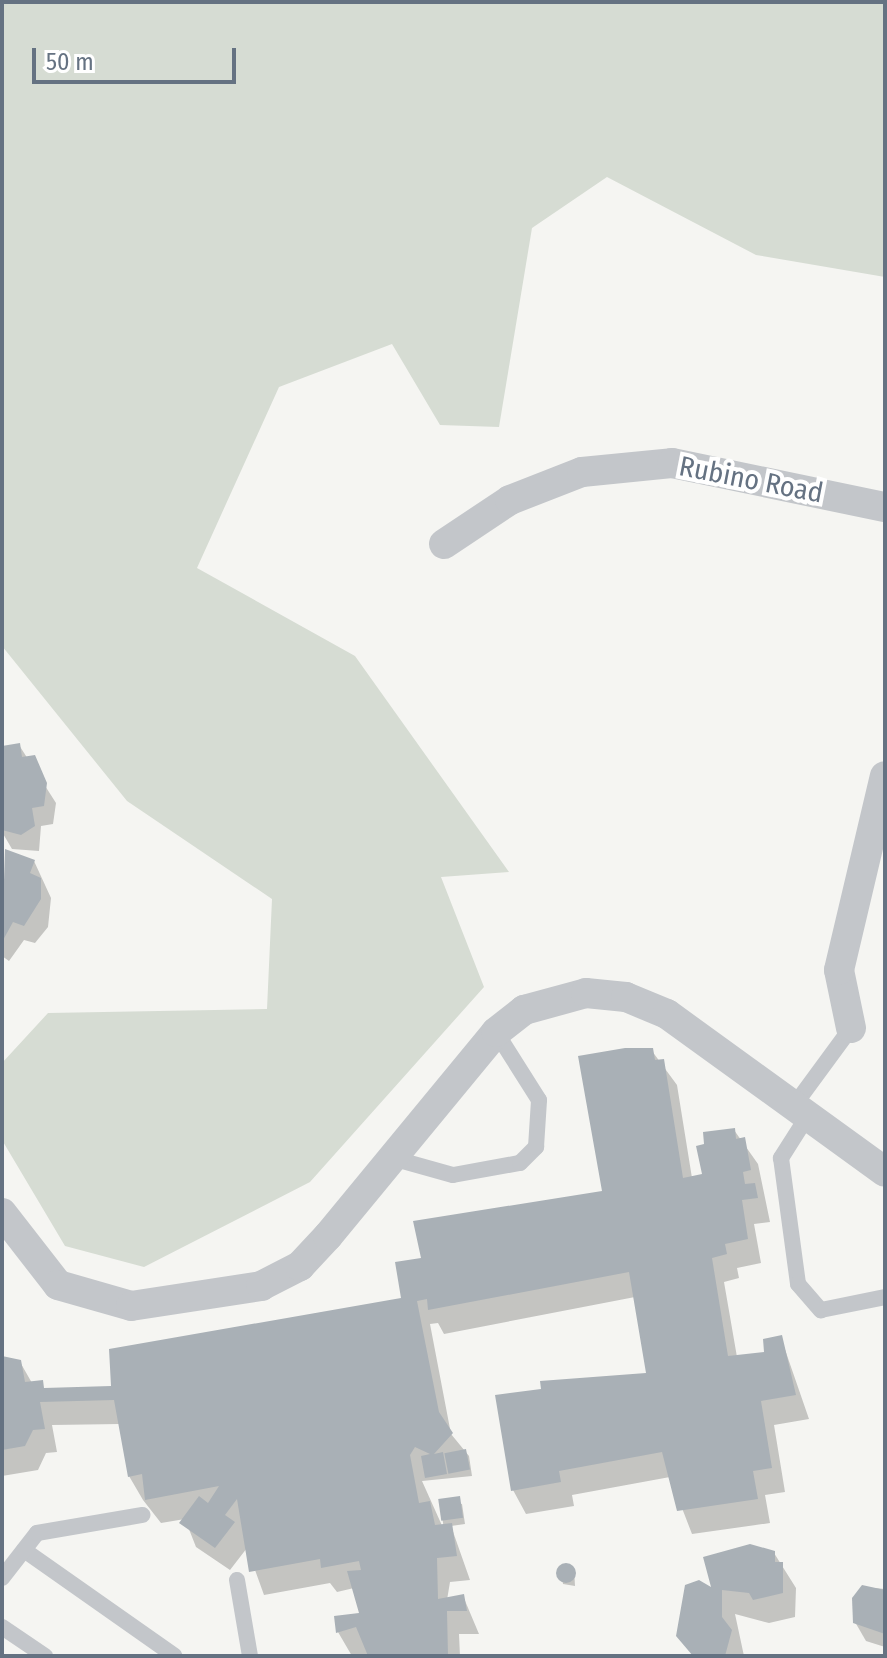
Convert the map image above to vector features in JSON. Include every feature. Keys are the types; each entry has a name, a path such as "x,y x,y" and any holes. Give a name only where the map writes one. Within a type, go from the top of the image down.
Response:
{"street":[{"name":"Rubino Road","path":"444,544 510,500 582,472 672,463 885,507"},
{"path":"851,1028 839,999 839,970 885,776"},
{"path":"2,1213 58,1285 131,1306 215,1299 300,1266 496,1032 524,1010 556,999 626,997 667,1014 885,1172"}],"lane":[{"path":"851,1028 800,1112 781,1158 798,1284 821,1310 885,1297"},
{"path":"392,1158 453,1175 520,1163 536,1147 539,1100 496,1032"},
{"path":"2,1578 37,1533 142,1515"},
{"path":"24,1550 175,1656"},
{"path":"237,1580 250,1656"},
{"path":"2,1627 45,1656"}],"shaded area":[{"path":"2,2 885,2 885,277 756,255 607,177 532,228 499,427 440,425 392,344 279,387 197,568 355,656 509,872 441,877 484,987 310,1182 144,1267 65,1246 2,1140 2,1063 48,1013 267,1009 272,899 127,801 2,646"}],"building":[{"path":"20,743 22,757 35,755 47,783 44,806 32,808 35,826 21,835 2,830 2,746"},
{"path":"5,849 35,860 30,873 41,878 41,899 24,926 13,922 2,942"},
{"path":"625,1048 653,1048 655,1060 664,1059 683,1178 702,1174 696,1146 704,1144 703,1132 735,1128 736,1139 745,1137 751,1170 743,1172 745,1184 755,1183 758,1198 742,1200 748,1239 725,1244 727,1254 712,1258 728,1356 764,1352 763,1339 782,1335 796,1395 761,1401 772,1468 753,1471 758,1499 677,1511 662,1452 559,1471 561,1482 511,1491 495,1395 541,1389 540,1381 646,1373 629,1272 428,1310 427,1299 417,1301 439,1412 453,1433 434,1454 443,1452 447,1474 425,1478 421,1456 430,1454 415,1447 410,1455 419,1503 430,1501 435,1525 452,1523 457,1556 437,1558 438,1599 464,1594 467,1611 447,1611 448,1656 368,1656 356,1627 336,1633 334,1616 359,1613 347,1571 361,1570 359,1561 321,1568 320,1559 249,1572 237,1499 225,1515 235,1522 215,1548 179,1523 199,1496 208,1503 219,1486 145,1500 142,1474 128,1477 114,1400 40,1402 45,1429 33,1430 25,1446 2,1450 2,1356 21,1360 25,1382 43,1380 44,1388 111,1386 109,1349 401,1298 395,1262 421,1258 413,1221 602,1191 578,1056"},
{"path":"466,1449 470,1470 448,1474 444,1453"},
{"path":"460,1496 463,1518 441,1521 438,1499"},
{"path":"750,1544 775,1551 775,1562 783,1562 783,1593 753,1600 749,1593 722,1590 722,1617 732,1630 725,1656 693,1656 676,1636 685,1585 699,1580 711,1587 703,1557"},
{"path":"566,1563 573,1566 576,1573 573,1580 566,1583 559,1580 556,1573 559,1566"},
{"path":"862,1585 885,1590 885,1634 853,1623 852,1598"}]}
